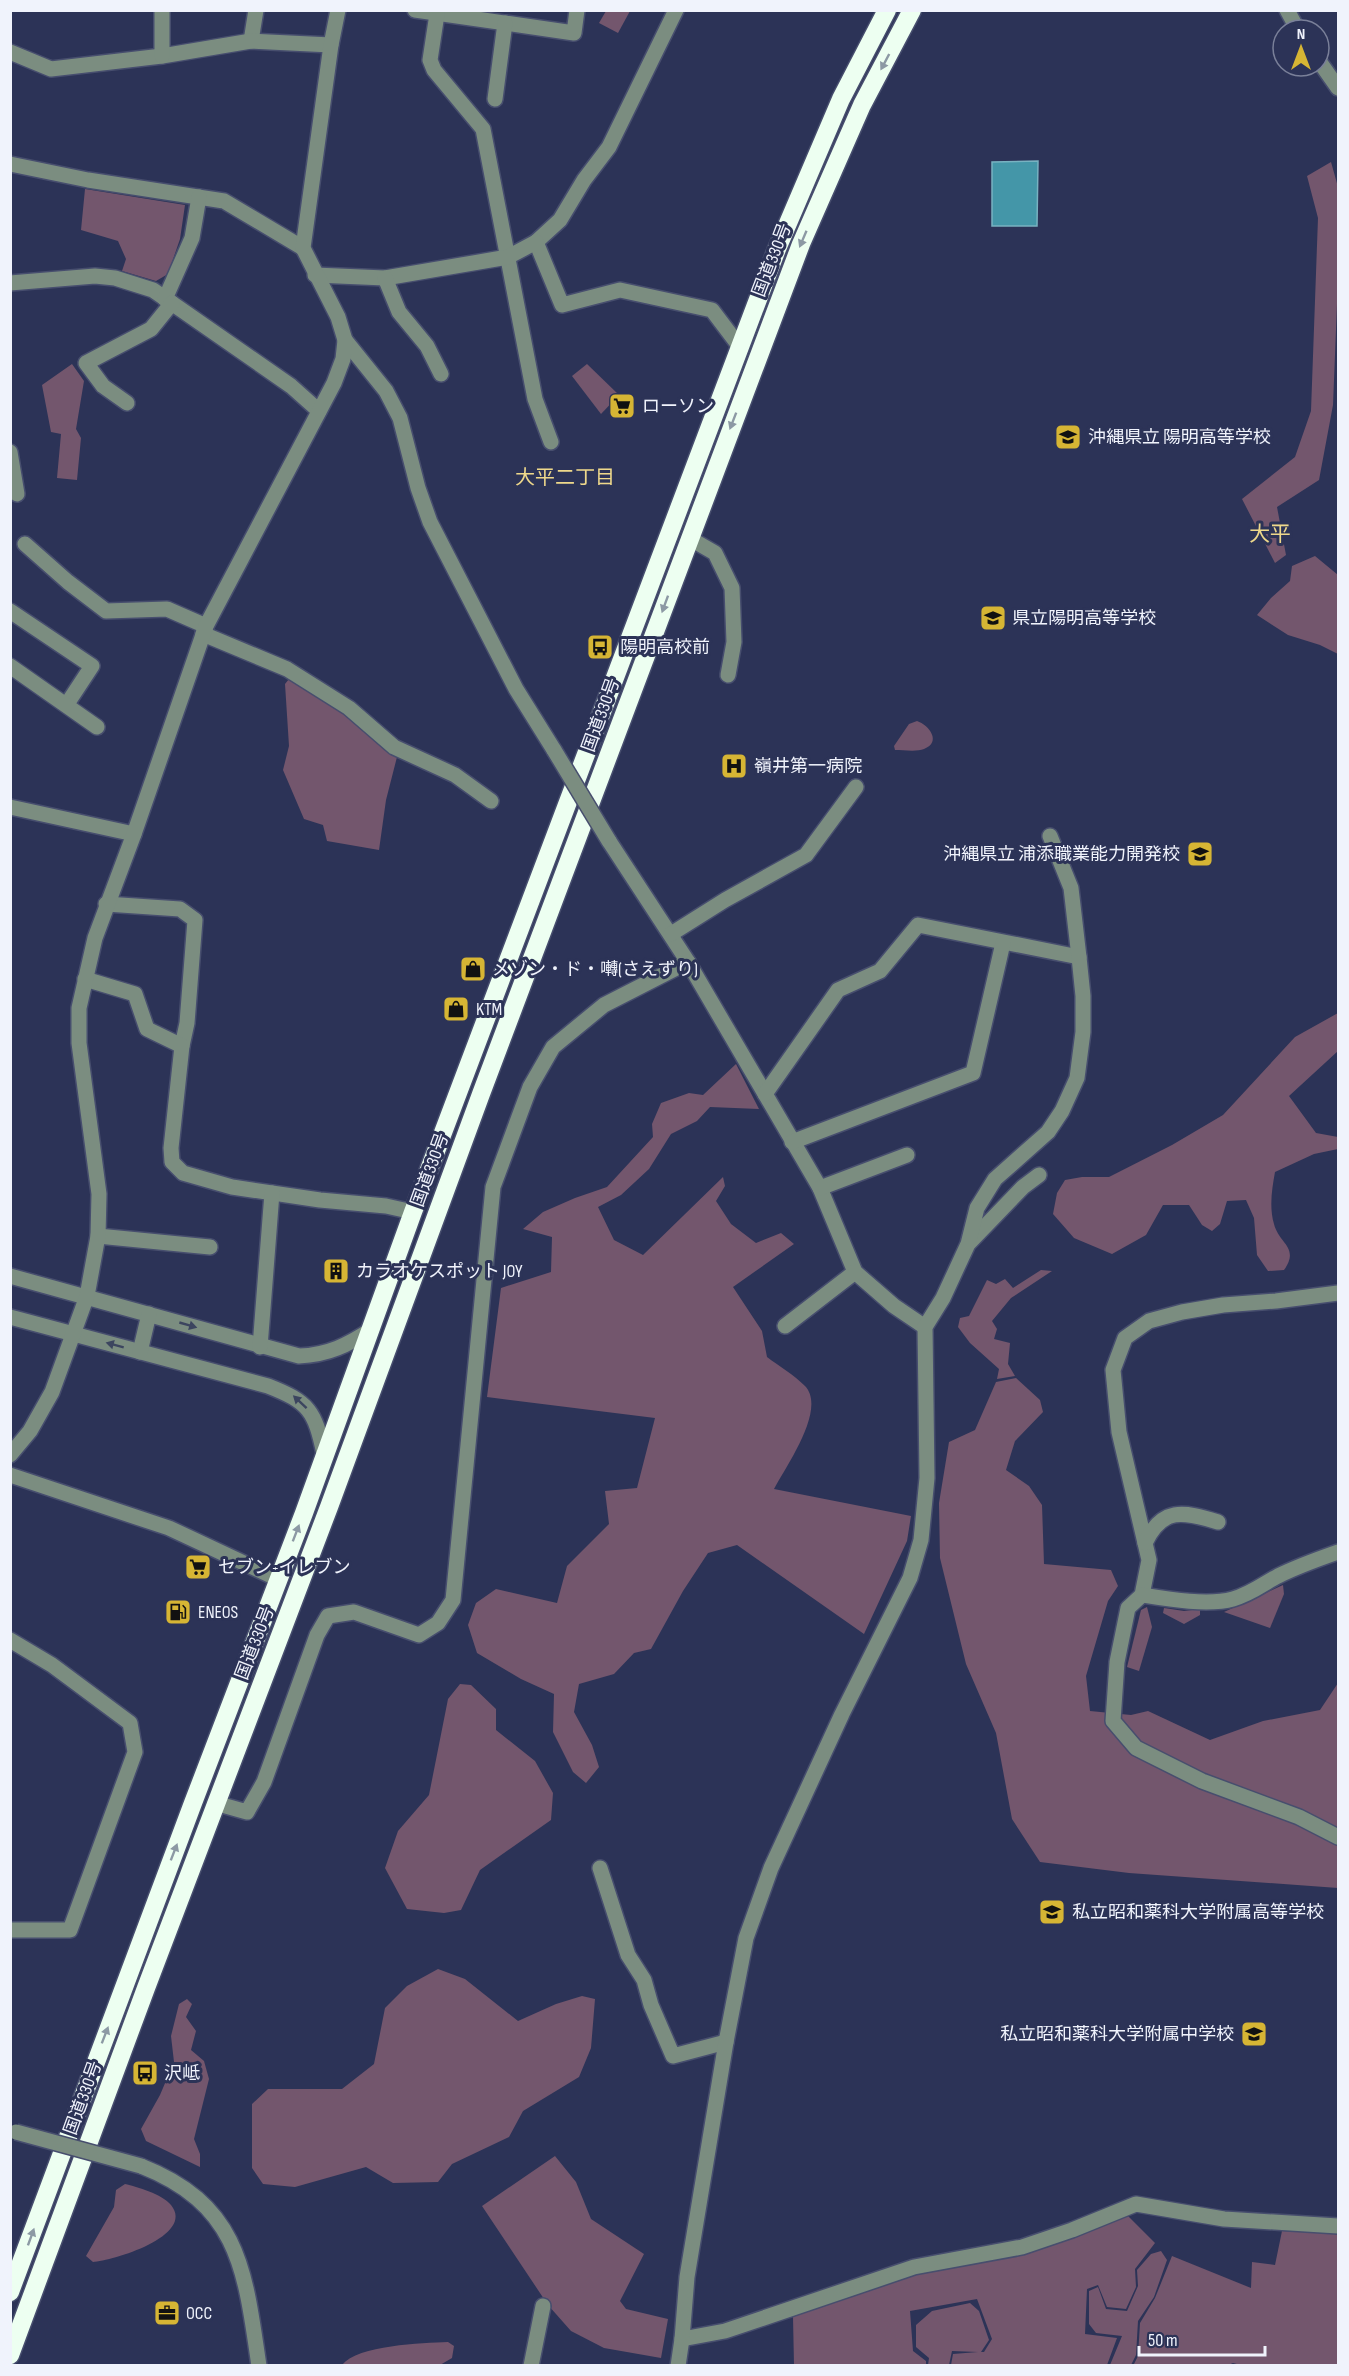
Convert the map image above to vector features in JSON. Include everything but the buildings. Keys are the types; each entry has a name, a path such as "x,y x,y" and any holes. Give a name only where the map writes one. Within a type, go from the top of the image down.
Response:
{"highway":[{"name":"国道330号","path":"10,2292 372,1329 413,1212 740,347 811,165 886,10"},
{"name":"国道330号","path":"10,2355 801,244 862,105 912,10"}],"street":[{"path":"162,10 162,56"},
{"path":"250,41 256,10"},
{"path":"338,10 331,45 303,248 315,275 338,316 345,340 386,391 400,418 430,522 516,689 609,841 671,934 820,1188 855,1272 894,1306 925,1328"},
{"path":"416,10 574,33 578,10"},
{"path":"315,275 385,278 508,257 536,242 560,220 584,180 609,147 676,10"},
{"path":"437,14 430,60 434,70 483,129 535,399 551,442"},
{"path":"495,99 505,23"},
{"path":"10,52 51,69 162,56 250,41 331,45"},
{"path":"10,164 88,180 224,201 303,248"},
{"path":"127,403 103,386 86,363 151,328 168,301 192,238 199,197"},
{"path":"536,242 562,305 620,290 712,310 740,347"},
{"path":"10,283 95,276 116,278 153,290 291,386 319,411"},
{"path":"385,278 399,312 427,346 441,375"},
{"path":"10,1455 30,1431 52,1392 87,1296 98,1236 99,1194 79,1043 79,1008 106,904 134,834 205,630 334,383 343,358 345,340"},
{"path":"10,452 16,494"},
{"path":"689,538 715,553 732,588 734,642 728,675"},
{"path":"25,544 68,582 106,610 167,609 287,669 349,708 394,747 455,775 491,801"},
{"path":"10,611 92,666 67,704"},
{"path":"10,666 97,727"},
{"path":"671,934 725,900 806,855 856,787"},
{"path":"10,807 134,834"},
{"path":"678,2366 687,2277 726,2042 746,1938 771,1868 842,1714 910,1578 921,1540 927,1478 925,1328 943,1298 968,1244 977,1208 995,1179 1048,1132 1062,1111 1077,1078 1083,1032 1083,996 1079,957 1071,888 1050,836"},
{"path":"106,904 180,909 195,920 187,1023 182,1046 171,1148 172,1162 183,1173 232,1187 320,1200 386,1206 413,1212"},
{"path":"765,1094 838,990 880,971 918,926 1079,957"},
{"path":"792,1142 973,1073 1003,943"},
{"path":"215,1803 247,1812 264,1782 317,1635 328,1616 354,1612 419,1635 438,1623 453,1600 493,1187 517,1120 530,1087 552,1047 604,1005 688,962"},
{"path":"85,979 135,994 147,1029 182,1046"},
{"path":"820,1188 907,1155"},
{"path":"968,1244 1023,1187 1039,1175"},
{"path":"260,1347 272,1193"},
{"path":"98,1236 210,1247"},
{"path":"785,1326 855,1272"},
{"path":"10,1276 298,1356 316,1356 347,1345 372,1329"},
{"path":"1338,1293 1223,1305 1182,1312 1149,1321 1125,1338 1113,1370 1119,1432 1149,1560 1142,1595 1128,1608 1117,1662 1113,1721 1136,1748 1202,1781 1299,1817 1338,1837"},
{"path":"140,1352 149,1314"},
{"path":"10,1317 268,1386 293,1396 313,1417 324,1454"},
{"path":"10,1476 169,1528 278,1580"},
{"path":"1145,1543 1152,1528 1166,1516 1184,1514 1218,1522"},
{"path":"1142,1595 1184,1601 1231,1600 1257,1590 1306,1563 1338,1552"},
{"path":"10,1640 52,1665 130,1723 135,1752 70,1930 10,1930"},
{"path":"600,1868 628,1955 644,1980 651,2005 673,2056 726,2042"},
{"path":"13,2131 141,2166 177,2182 211,2211 225,2230 244,2276 259,2366"},
{"path":"682,2339 725,2331 914,2267 1022,2247 1136,2204 1224,2219 1338,2226"},
{"path":"531,2366 543,2306"}],"shaded area":[{"path":"606,11 630,11 618,33 599,23"},
{"path":"1038,161 1037,226 992,226 992,162"},
{"path":"1331,162 1338,187 1338,279 1333,405 1319,480 1277,507 1286,555 1275,563 1242,499 1295,457 1311,411 1318,218 1307,176"},
{"path":"85,189 185,205 180,239 168,274 156,281 122,271 126,259 118,241 81,230"},
{"path":"72,364 84,381 76,429 81,438 77,480 57,478 61,434 51,432 42,385"},
{"path":"587,364 619,395 601,414 572,376"},
{"path":"1315,556 1338,575 1338,654 1320,645 1288,635 1257,615 1290,581 1292,566"},
{"path":"289,679 347,712 397,757 386,800 379,850 327,841 323,825 304,819 283,770 289,746 285,684"},
{"path":"917,721 926,726 932,734 932,742 929,746 914,751 895,750 894,746 909,724"},
{"path":"1338,1013 1338,1051 1289,1096 1316,1133 1338,1137 1338,1149 1314,1154 1275,1172 1272,1218 1290,1256 1284,1270 1268,1271 1257,1255 1254,1218 1246,1200 1227,1201 1220,1224 1212,1231 1202,1225 1189,1205 1163,1205 1146,1235 1112,1254 1074,1238 1053,1214 1057,1193 1065,1180 1082,1177 1109,1177 1172,1145 1223,1115 1295,1037"},
{"path":"736,1064 759,1109 710,1107 697,1121 671,1134 649,1169 621,1195 598,1207 614,1240 643,1255 723,1177 725,1186 716,1201 731,1224 756,1243 781,1233 794,1244 733,1287 762,1331 767,1357 801,1382 810,1396 811,1409 808,1423 774,1489 911,1516 907,1541 864,1634 737,1545 708,1553 683,1591 651,1649 634,1653 614,1674 579,1684 574,1712 592,1745 599,1767 586,1783 573,1772 553,1732 554,1694 521,1679 477,1653 468,1625 476,1603 496,1589 557,1603 567,1566 609,1524 605,1491 637,1488 655,1418 487,1397 501,1288 551,1272 552,1237 523,1229 543,1212 607,1187 653,1137 652,1124 661,1103 689,1093 703,1095"},
{"path":"1041,1270 1052,1271 1011,1298 992,1321 997,1329 994,1339 1010,1343 1008,1364 1015,1376 997,1379 999,1369 970,1343 958,1327 960,1318 969,1316 987,1280 996,1284 1005,1279 1013,1288"},
{"path":"1016,1378 1040,1400 1043,1412 1015,1441 1006,1470 1029,1486 1042,1505 1044,1564 1111,1570 1118,1586 1108,1601 1086,1676 1090,1711 1131,1715 1148,1711 1210,1740 1263,1721 1320,1710 1338,1683 1338,1888 1129,1873 1040,1862 1012,1819 996,1733 966,1664 940,1558 939,1503 949,1442 975,1430 996,1382"},
{"path":"1283,1585 1284,1594 1270,1628 1224,1612"},
{"path":"1147,1607 1152,1627 1139,1671 1127,1667 1141,1610"},
{"path":"1164,1608 1184,1611 1200,1609 1200,1615 1184,1624 1163,1613"},
{"path":"460,1684 471,1685 496,1709 496,1730 535,1761 553,1793 551,1820 480,1870 461,1910 444,1913 407,1909 385,1868 398,1831 429,1795 448,1699"},
{"path":"438,1969 465,1979 518,2021 556,2004 582,1996 595,1999 591,2048 579,2077 523,2111 509,2137 452,2164 438,2182 393,2183 366,2167 295,2187 263,2184 252,2168 252,2104 268,2089 342,2089 374,2064 385,2008 407,1986"},
{"path":"187,1999 192,2004 186,2017 196,2031 191,2050 204,2061 209,2079 194,2139 200,2154 200,2167 146,2141 141,2129 160,2095 174,2062 171,2036 179,2004"},
{"path":"555,2156 576,2182 591,2219 644,2254 620,2301 626,2309 668,2319 661,2358 604,2348 571,2331 548,2305 482,2206"},
{"path":"125,2184 167,2201 176,2216 172,2227 148,2245 133,2252 93,2262 86,2256 114,2207 116,2190"},
{"path":"1128,2216 1155,2243 1135,2269 1136,2287 1126,2309 1107,2307 1098,2285 1087,2289 1085,2334 1117,2338 1107,2365 951,2365 953,2354 978,2352 952,2351 949,2365 928,2365 929,2358 916,2347 916,2325 932,2311 970,2303 979,2311 989,2340 981,2352 984,2352 992,2339 977,2299 910,2311 913,2351 926,2361 926,2365 794,2365 793,2317 853,2291 945,2266 1037,2249"},
{"path":"1282,2231 1338,2233 1338,2365 1244,2366 1233,2363 1226,2366 1133,2366 1138,2356 1140,2323 1155,2298 1172,2256 1251,2288 1252,2262 1275,2265"},
{"path":"1161,2251 1167,2260 1154,2297 1138,2321 1136,2355 1131,2365 1110,2365 1122,2336 1096,2333 1089,2324 1089,2291 1098,2287 1106,2309 1127,2311 1138,2286 1137,2270 1151,2254"},
{"path":"448,2342 454,2346 452,2358 440,2365 342,2365 350,2358 376,2349 407,2344"}],"place":[{"name":"ローソン","path":"622,406"},
{"name":"沖縄県立 陽明高等学校","path":"1068,437"},
{"name":"県立陽明高等学校","path":"993,618"},
{"name":"陽明高校前","path":"600,647"},
{"name":"嶺井第一病院","path":"734,766"},
{"name":"沖縄県立 浦添職業能力開発校","path":"1200,854"},
{"name":"メゾン・ド・囀(さえずり)","path":"473,969"},
{"name":"KTM","path":"456,1009"},
{"name":"カラオケスポット JOY","path":"336,1271"},
{"name":"セブン-イレブン","path":"198,1567"},
{"name":"ENEOS","path":"178,1612"},
{"name":"私立昭和薬科大学附属高等学校","path":"1052,1912"},
{"name":"私立昭和薬科大学附属中学校","path":"1254,2034"},
{"name":"沢岻","path":"145,2073"},
{"name":"OCC","path":"167,2313"}],"district":[{"name":"大平二丁目","path":"565,478"},
{"name":"大平","path":"1270,534"}]}
